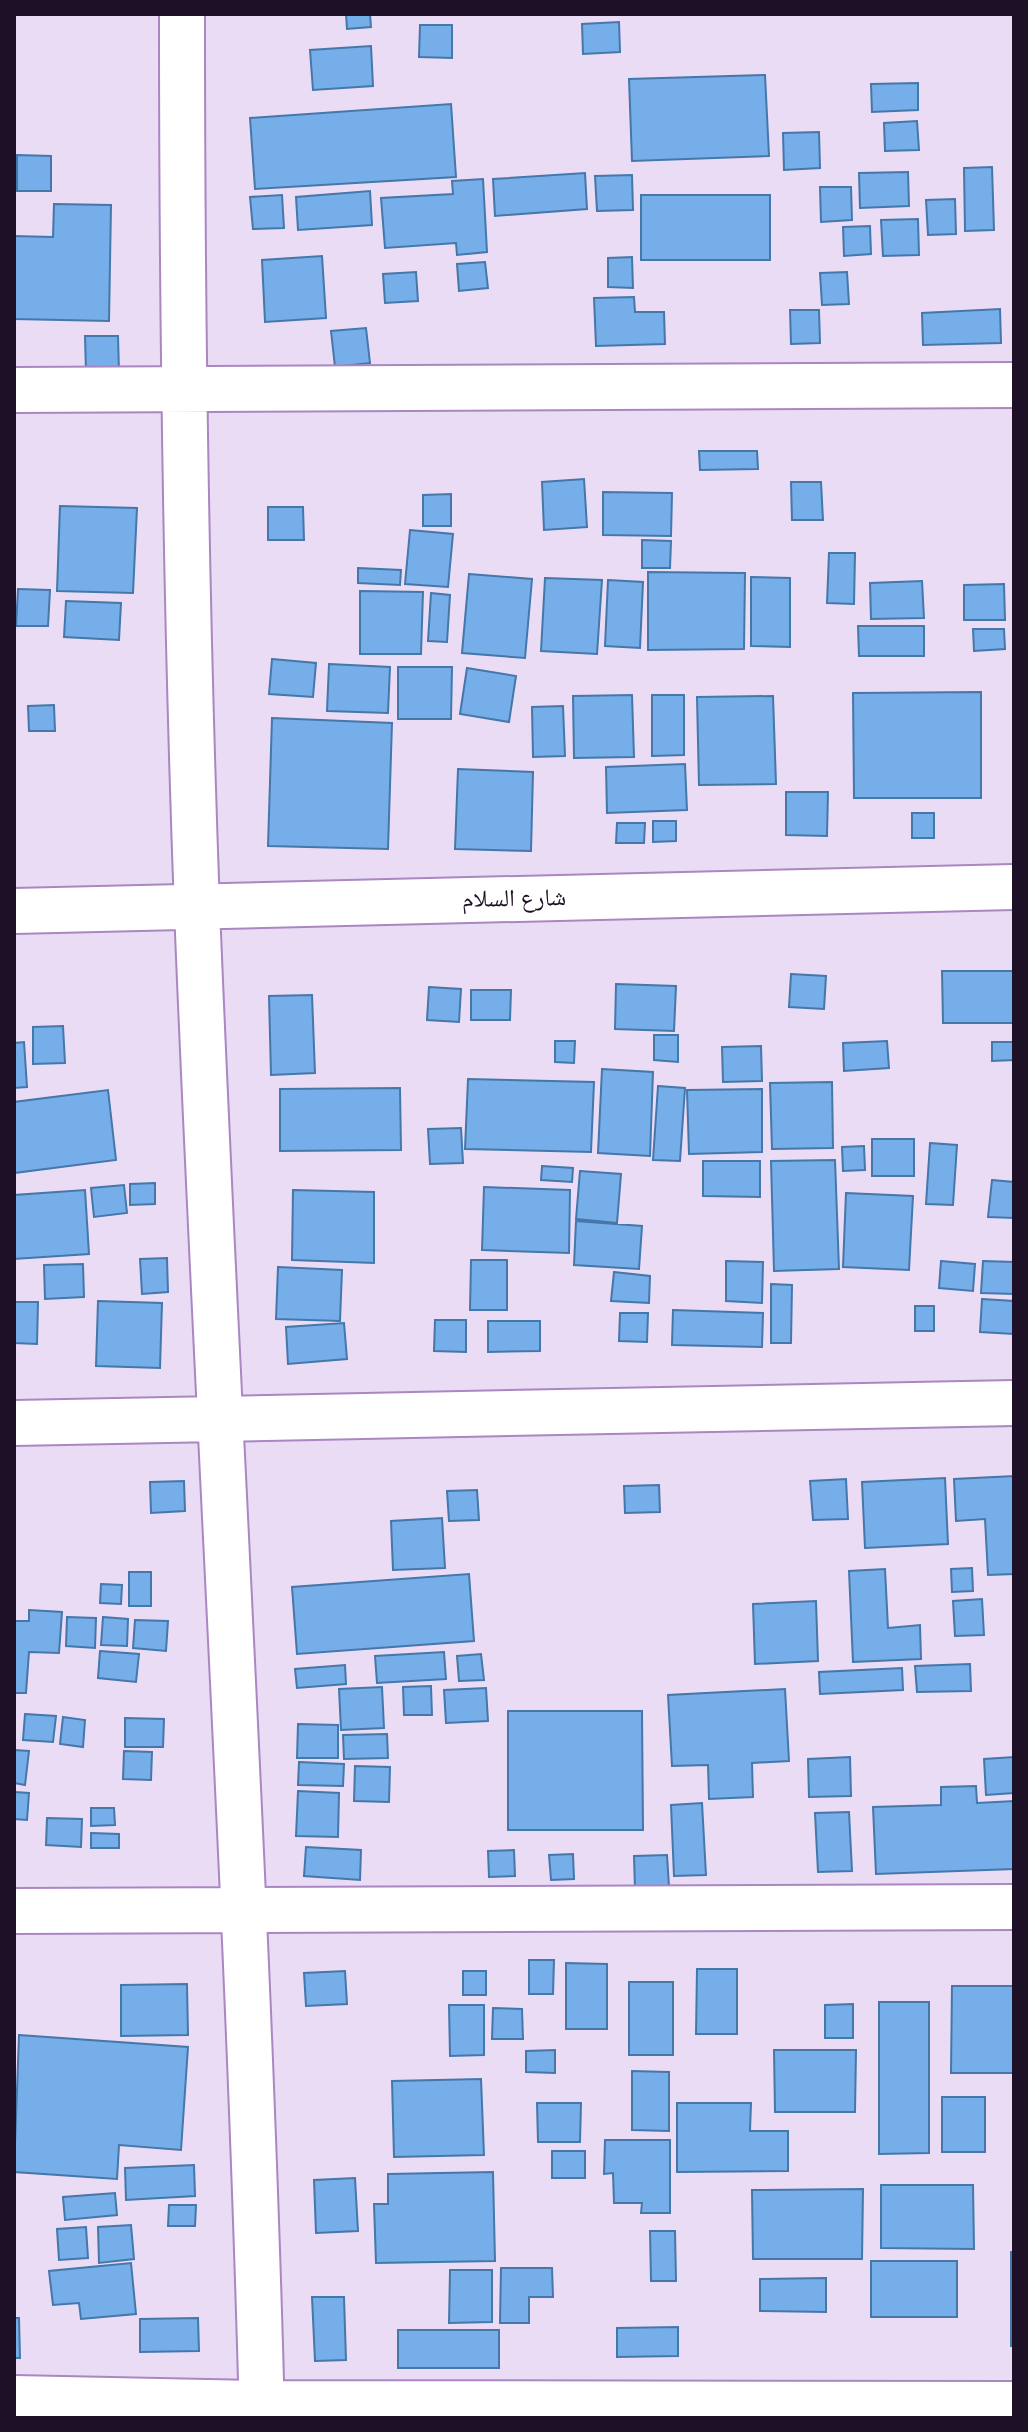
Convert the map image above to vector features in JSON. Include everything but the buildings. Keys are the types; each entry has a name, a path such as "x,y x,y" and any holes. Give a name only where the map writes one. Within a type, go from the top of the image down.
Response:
{"street":[{"path":"182,14 182,389 197,908 245,1909 261,2410"},
{"path":"14,390 1014,385"},
{"name":"شارع السلام","path":"14,911 1014,887"},
{"path":"14,1423 1014,1403"},
{"path":"14,1911 1014,1907"},
{"path":"14,2398 261,2410 1014,2404"}]}
